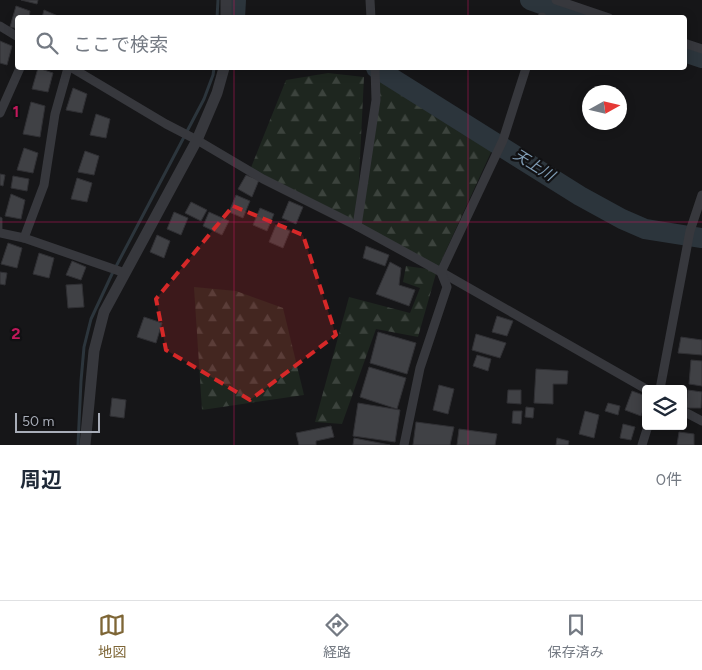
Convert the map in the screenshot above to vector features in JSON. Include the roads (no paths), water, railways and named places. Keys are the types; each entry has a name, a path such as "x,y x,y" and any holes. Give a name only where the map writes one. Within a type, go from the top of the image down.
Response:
{"street":[{"path":"226,0 226,15"},
{"path":"370,0 371,15"},
{"path":"556,0 600,15"},
{"path":"0,26 15,35"},
{"path":"687,44 702,48"},
{"path":"0,113 19,70"},
{"path":"24,238 44,186 55,114 69,70"},
{"path":"74,70 263,179 357,226 441,272 642,387"},
{"path":"85,445 94,351 116,271 190,136 217,94 223,70"},
{"path":"357,226 376,100 375,70"},
{"path":"404,445 420,368 447,287 441,272 500,145 525,70"},
{"path":"661,385 689,236 702,196"},
{"path":"0,233 24,238 116,271"},
{"path":"687,413 702,421"},
{"path":"642,445 647,430"}],"waterway":[{"path":"217,15 218,0"},
{"name":"天上川","path":"235,15 236,0"},
{"path":"530,0 572,15"},
{"path":"687,53 702,58"},
{"path":"78,445 84,347 91,319 112,274 204,99 214,70"},
{"name":"天上川","path":"379,70 580,196 622,219 645,229 702,238"}]}
